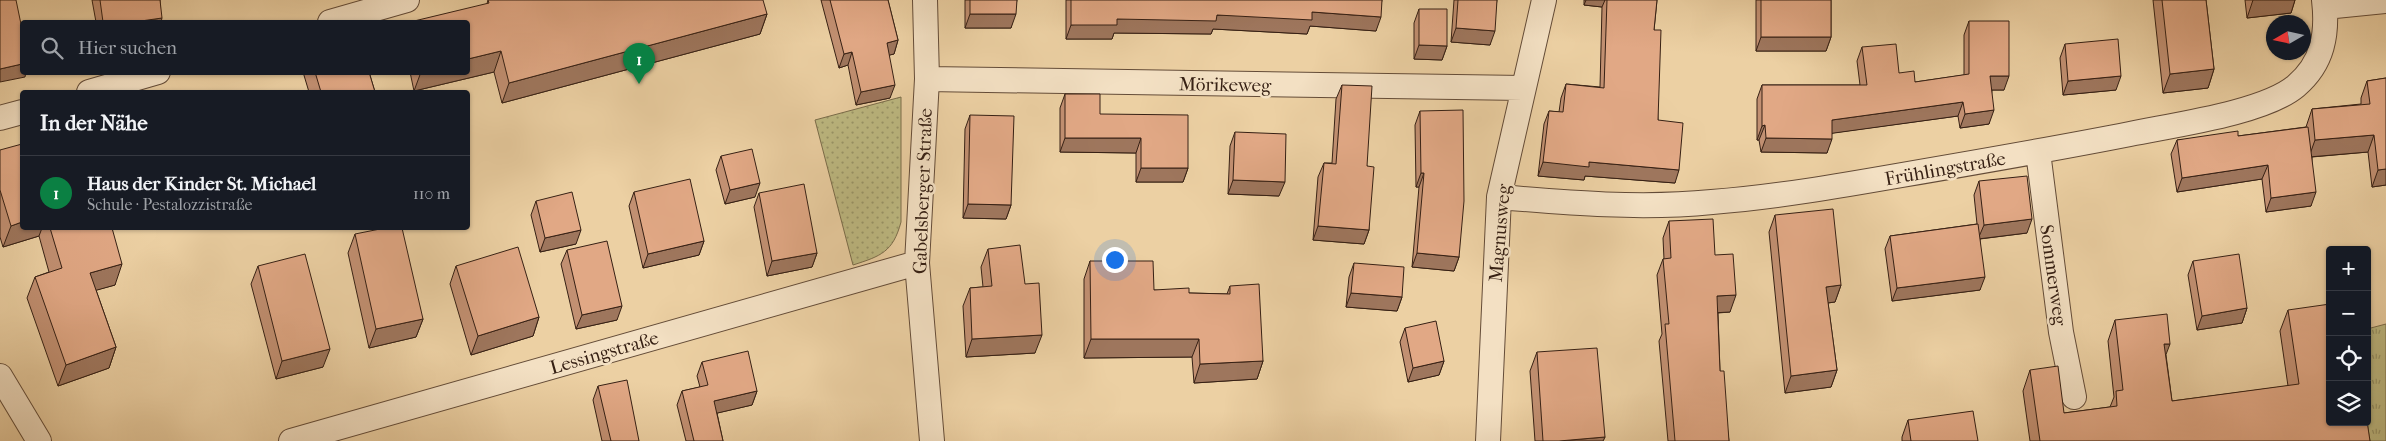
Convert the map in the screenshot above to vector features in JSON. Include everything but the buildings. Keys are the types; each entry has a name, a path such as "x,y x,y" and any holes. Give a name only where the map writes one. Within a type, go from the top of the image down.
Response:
{"street":[{"path":"337,20 408,0"},
{"name":"Gabelsberger Straße","path":"925,0 928,79 917,262 932,441"},
{"name":"Magnusweg","path":"1488,441 1499,197 1544,0"},
{"name":"Frühlingstraße","path":"1499,197 1598,205 1711,203 1824,189 2038,152 2211,117 2270,101 2295,87 2313,68 2325,41 2324,4 2386,1"},
{"path":"96,90 148,75"},
{"name":"Mörikeweg","path":"928,79 1523,88"},
{"path":"0,118 20,113"},
{"name":"Sommerweg","path":"2038,152 2062,332 2074,397"},
{"name":"Lessingstraße","path":"291,441 917,262"},
{"path":"0,376 39,441"}],"green space":[{"path":"901,97 901,222 890,246 871,259 853,265 815,120"},
{"path":"2386,324 2386,441 2370,441 2368,426 2371,426 2371,328"}],"place":[{"name":"Haus der Kinder St. Michael","path":"639,84"}]}
